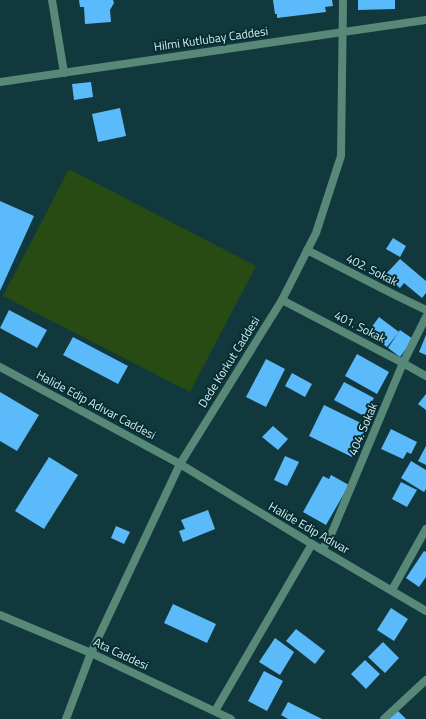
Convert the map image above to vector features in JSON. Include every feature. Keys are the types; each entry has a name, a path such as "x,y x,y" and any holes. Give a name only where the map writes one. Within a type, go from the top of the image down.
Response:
{"street":[{"path":"52,0 64,73"},
{"name":"Dede Korkut Caddesi","path":"66,719 91,653 180,464 282,300 316,233 341,156 343,0"},
{"name":"Hilmi Kutlubay Caddesi","path":"0,82 426,20"},
{"name":"402. Sokak","path":"307,250 426,310"},
{"name":"401. Sokak","path":"282,300 426,376"},
{"name":"404. Sokak","path":"322,550 330,537 403,363 426,317"},
{"name":"Halide Edip Adıvar Caddesi","path":"0,367 180,464"},
{"name":"Halide Edip Adıvar","path":"180,464 426,611"},
{"path":"392,590 426,529"},
{"path":"215,712 312,544"},
{"name":"Ata Caddesi","path":"0,615 91,653 231,719"},
{"path":"384,719 426,680"}],"green space":[{"path":"69,169 256,266 190,392 3,296"}],"building":[{"path":"79,0 113,0 114,3 110,10 111,22 85,24 84,7 80,7"},
{"path":"273,0 332,0 333,6 325,7 326,12 277,18"},
{"path":"358,0 395,0 395,9 358,10"},
{"path":"91,82 93,97 74,100 72,84"},
{"path":"120,108 126,136 98,142 92,114"},
{"path":"0,201 34,216 0,291"},
{"path":"393,238 406,246 400,257 386,249"},
{"path":"400,259 426,281 426,293 422,298 404,283 400,288 385,275"},
{"path":"9,310 47,330 37,348 0,328"},
{"path":"379,317 399,332 387,347 372,336 376,332 371,328"},
{"path":"400,330 413,339 400,357 388,348"},
{"path":"426,335 426,355 419,352"},
{"path":"73,337 128,366 118,384 63,355"},
{"path":"357,354 389,372 377,394 345,376"},
{"path":"266,359 285,369 266,407 246,397"},
{"path":"292,373 312,384 305,397 285,386"},
{"path":"344,382 374,398 364,416 334,400"},
{"path":"0,392 39,415 17,451 0,441"},
{"path":"426,394 426,410 418,404"},
{"path":"324,405 367,426 352,457 309,436"},
{"path":"273,426 288,439 278,450 262,437"},
{"path":"391,429 417,442 411,454 407,452 403,459 381,449"},
{"path":"426,446 426,465 418,461"},
{"path":"285,456 299,462 287,486 274,480"},
{"path":"49,457 78,475 44,529 15,511"},
{"path":"411,461 426,470 426,489 424,492 401,478"},
{"path":"331,475 349,485 326,525 303,512 323,476 329,479"},
{"path":"401,482 417,490 407,507 392,499"},
{"path":"208,510 215,529 183,542 179,531 185,529 181,520"},
{"path":"116,526 130,532 124,544 111,538"},
{"path":"424,551 426,552 426,577 419,587 406,578"},
{"path":"173,604 216,624 207,643 164,623"},
{"path":"391,608 408,619 394,641 377,630"},
{"path":"296,629 325,651 315,664 286,641"},
{"path":"275,638 294,652 280,675 259,662"},
{"path":"383,642 399,658 385,673 368,657"},
{"path":"365,660 380,674 366,689 351,674"},
{"path":"264,671 283,681 267,711 248,701"},
{"path":"288,702 322,719 288,719 281,715"},
{"path":"397,710 406,719 388,719"}]}
